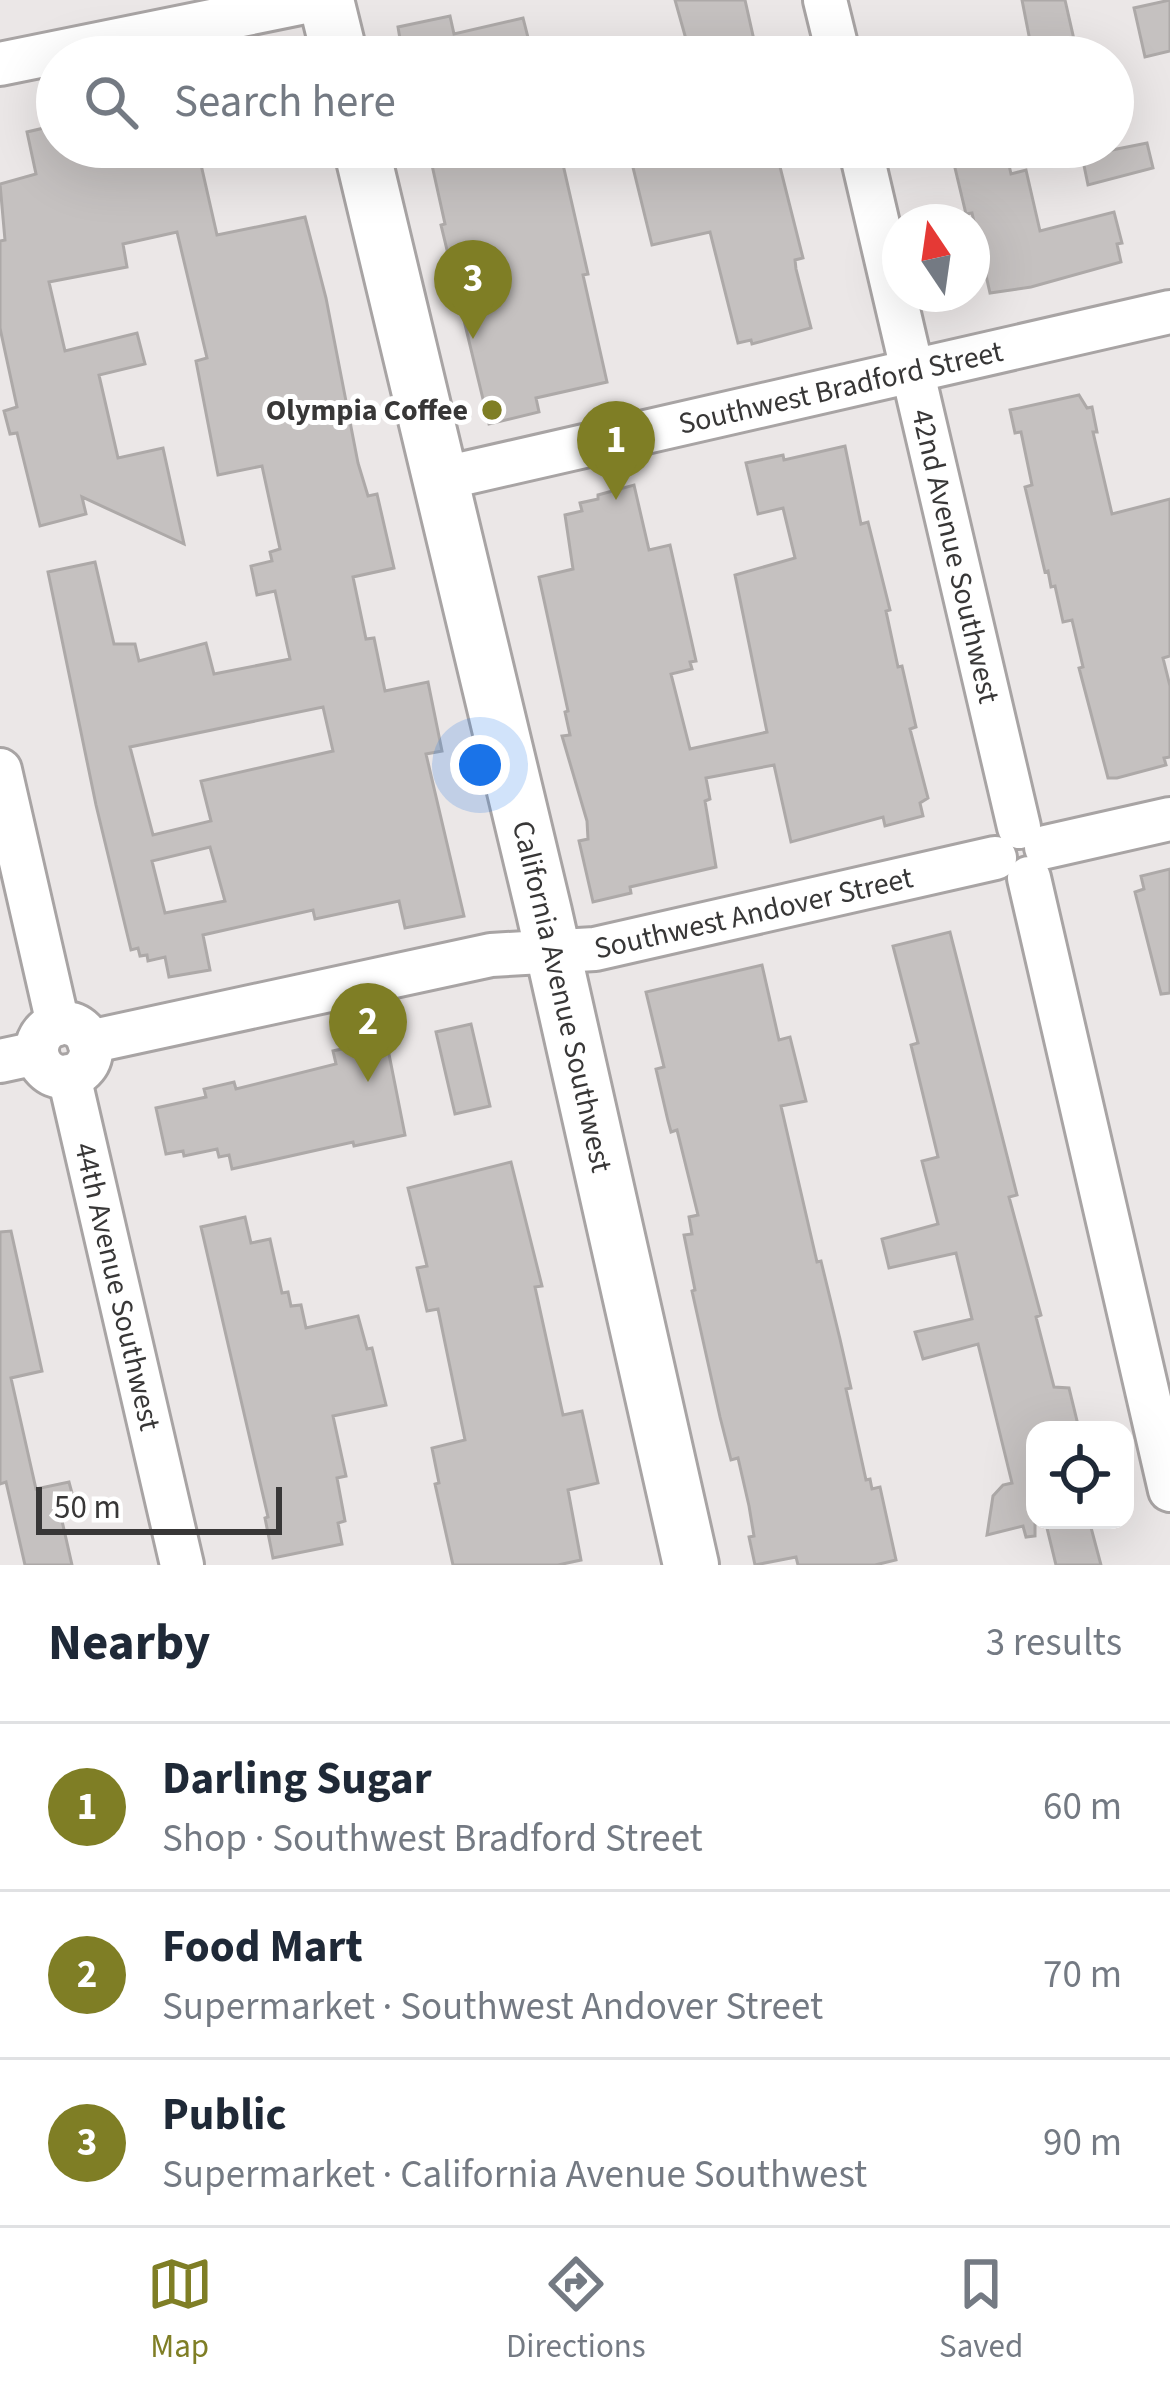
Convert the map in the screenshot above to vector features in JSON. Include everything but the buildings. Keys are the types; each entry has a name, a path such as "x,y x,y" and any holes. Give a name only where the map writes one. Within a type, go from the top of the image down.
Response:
{"main road":[{"path":"326,0 335,36"},
{"name":"California Avenue Southwest","path":"366,168 553,951 691,1565"}],"street":[{"path":"138,36 315,0"},
{"path":"825,0 833,36"},
{"path":"0,64 36,57"},
{"name":"42nd Avenue Southwest","path":"865,168 1170,1490"},
{"name":"Southwest Bradford Street","path":"440,478 1170,313"},
{"name":"44th Avenue Southwest","path":"0,770 51,1051 182,1565"},
{"name":"Southwest Andover Street","path":"51,1051 491,955 595,949 1170,819"}],"place":[{"name":"Public","path":"473,339"},
{"name":"Olympia Coffee","path":"492,410"},
{"name":"Darling Sugar","path":"616,500"},
{"name":"Food Mart","path":"368,1082"}]}
